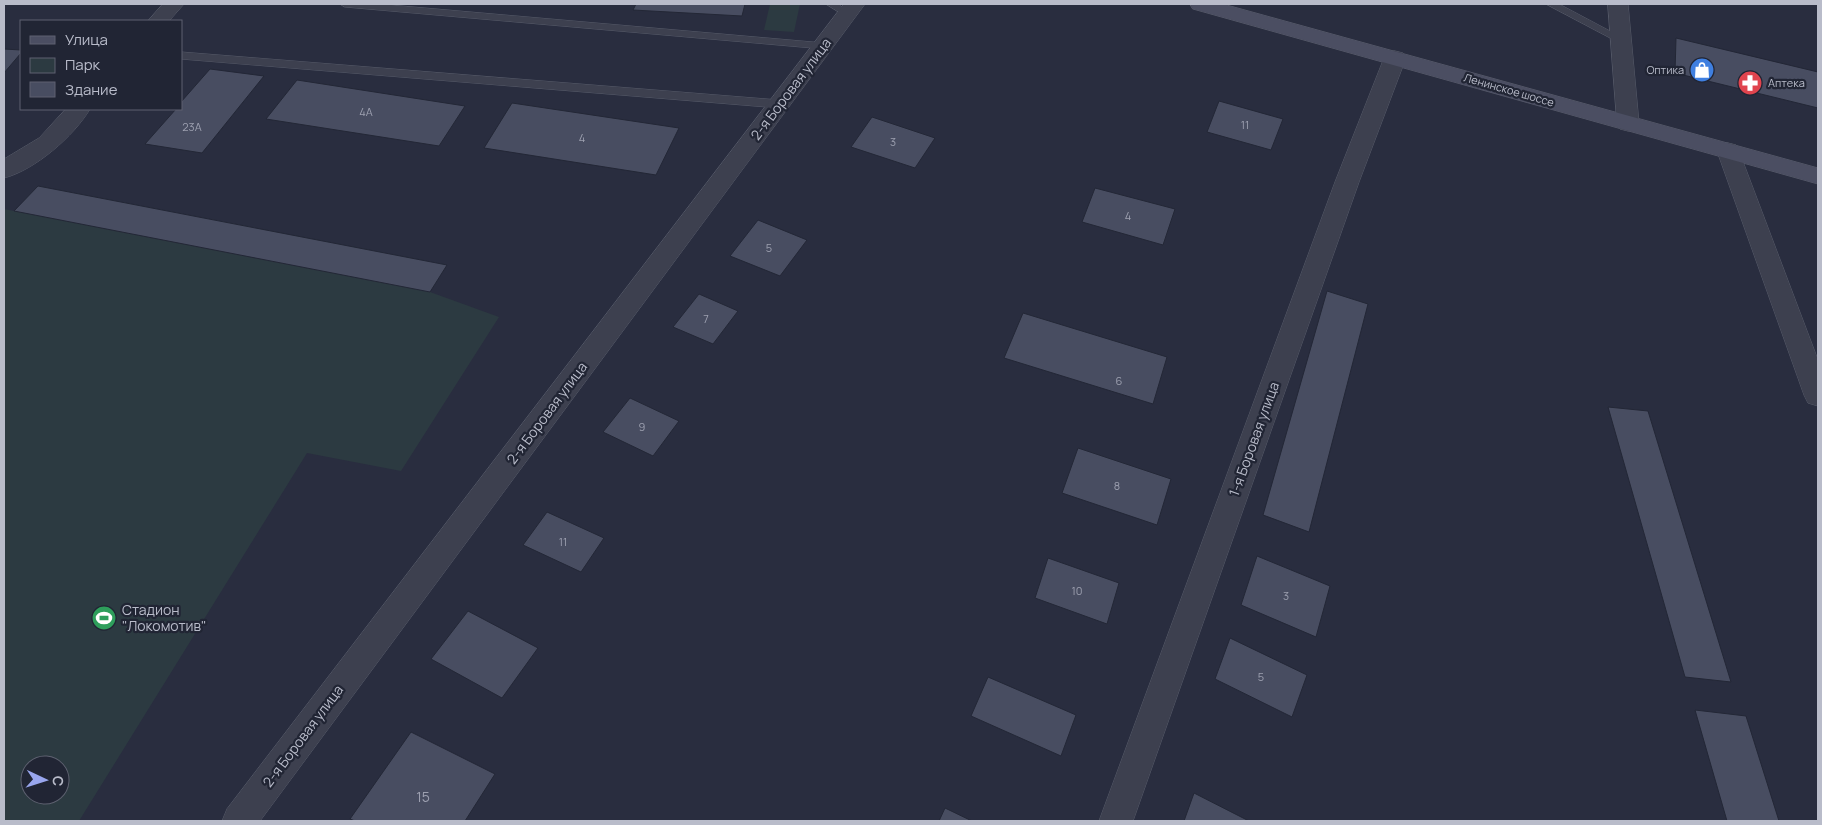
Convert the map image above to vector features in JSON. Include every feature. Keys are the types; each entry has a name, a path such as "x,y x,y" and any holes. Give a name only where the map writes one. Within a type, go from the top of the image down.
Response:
{"street":[{"path":"159,20 174,4"},
{"name":"Ленинское шоссе","path":"1200,4 1818,176"},
{"path":"1618,4 1628,123"},
{"name":"2-я Боровая улица","path":"239,821 824,46 845,7"},
{"name":"1-я Боровая улица","path":"1116,821 1394,58"},
{"path":"4,170 47,144 78,110"},
{"path":"1728,151 1818,395"}],"lane":[{"path":"345,4 824,46"},
{"path":"1551,4 1620,39"},
{"path":"182,55 780,104"}],"green space":[{"path":"770,4 800,4 794,32 764,30"},
{"name":"Стадион \"Локомотив\"","path":"38,186 447,265 430,292 499,317 401,471 307,453 79,821 4,821 4,209 14,211"}],"building":[{"path":"636,4 745,4 742,16 633,10"},
{"path":"1676,38 1818,72 1818,108 1675,73"},
{"path":"4,49 20,50 20,54 4,73"},
{"path":"210,69 264,76 202,153 145,144 175,110 182,110 182,101"},
{"path":"297,80 465,106 439,146 266,119"},
{"path":"1219,101 1283,119 1271,150 1207,132"},
{"path":"512,103 679,128 656,175 484,148"},
{"path":"872,117 935,138 915,168 851,147"},
{"path":"38,186 447,265 430,292 14,211"},
{"path":"1095,188 1175,209 1163,245 1082,222"},
{"path":"758,220 807,240 780,276 730,256"},
{"path":"1327,291 1368,304 1309,532 1263,515"},
{"path":"699,294 738,311 713,344 673,327"},
{"path":"1023,313 1167,357 1153,404 1004,358"},
{"path":"630,398 679,421 653,456 603,432"},
{"path":"1608,407 1648,411 1731,682 1685,677"},
{"path":"1078,448 1171,479 1157,525 1062,493"},
{"path":"547,512 604,538 581,572 523,545"},
{"path":"1257,556 1330,586 1316,637 1241,605"},
{"path":"1048,558 1119,583 1107,624 1035,598"},
{"path":"468,611 538,648 502,698 431,659"},
{"path":"1230,638 1307,675 1292,717 1215,679"},
{"path":"988,677 1076,715 1061,756 971,716"},
{"path":"1695,710 1746,716 1779,821 1727,821"},
{"path":"411,732 495,774 465,821 355,821 350,819"},
{"path":"1194,793 1249,821 1184,821"},
{"path":"945,808 972,821 939,821"}],"place":[{"name":"Оптика","path":"1702,70"},
{"name":"Аптека","path":"1750,83"},
{"name":"Стадион \"Локомотив\"","path":"104,618"}]}
